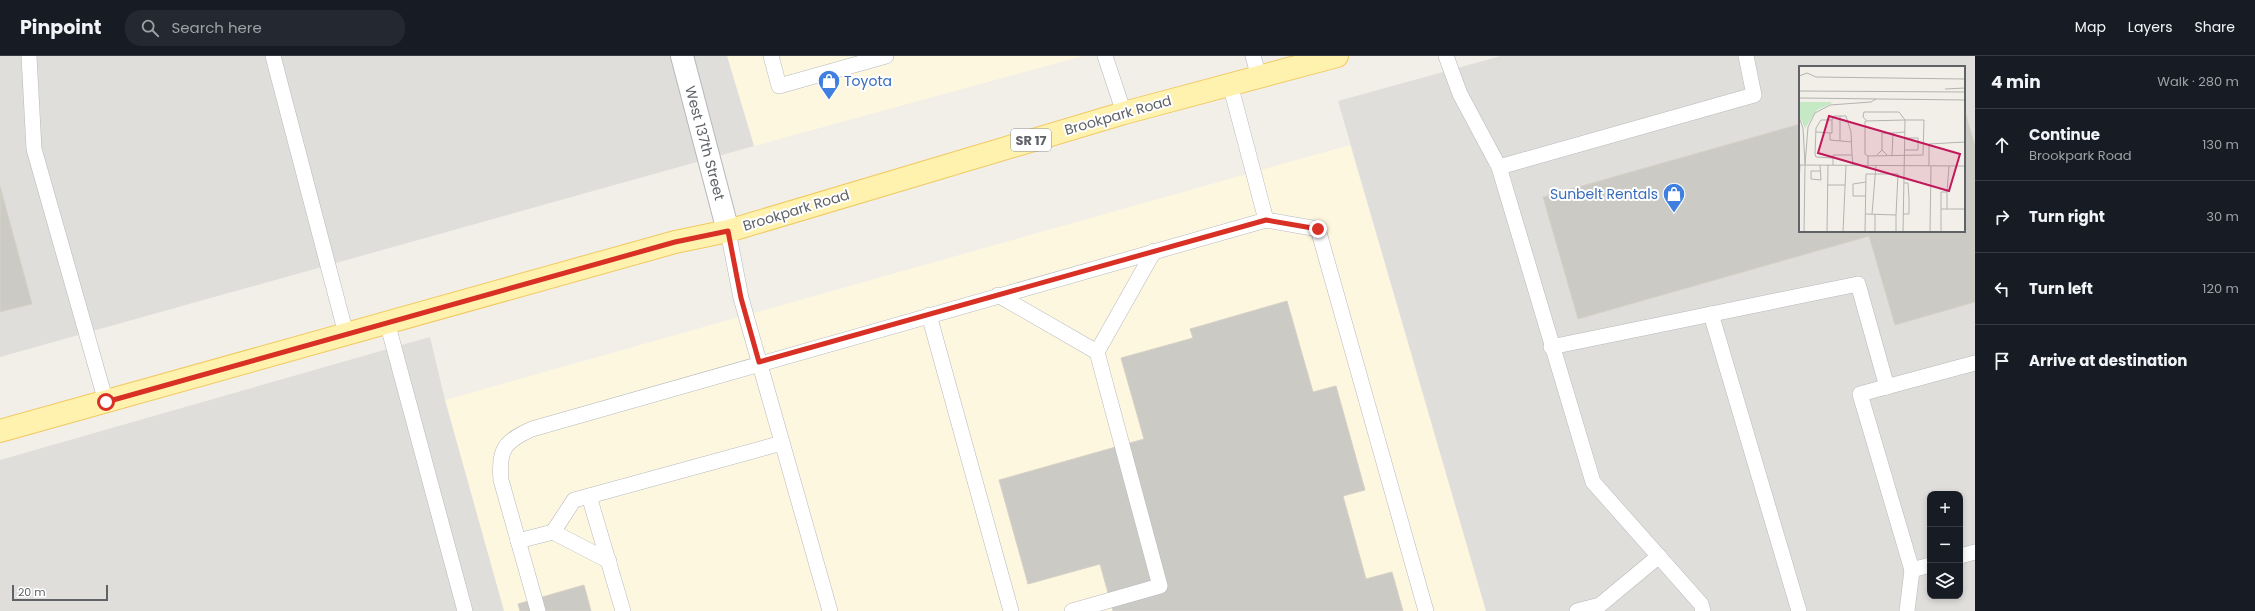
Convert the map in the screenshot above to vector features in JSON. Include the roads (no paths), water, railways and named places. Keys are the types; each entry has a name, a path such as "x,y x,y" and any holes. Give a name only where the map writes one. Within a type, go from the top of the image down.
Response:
{"main road":[{"name":"Brookpark Road","path":"0,431 675,242 728,231 1124,113 1337,56"}],"street":[{"name":"West 137th Street","path":"682,56 728,231"}],"lane":[{"path":"29,56 34,149 106,402"},
{"path":"273,56 346,334"},
{"path":"771,56 779,86 886,56"},
{"path":"1105,56 1124,113"},
{"path":"1254,56 1259,77"},
{"path":"1446,56 1460,94 1499,167 1551,347 1593,482 1701,604 1703,611"},
{"path":"1499,167 1754,95 1746,56"},
{"path":"1230,84 1266,220"},
{"path":"538,611 501,480 499,461 504,448 516,436 554,422 759,362 1266,220 1318,229 1426,611"},
{"path":"728,231 741,298 782,443 825,610"},
{"path":"1072,611 1160,586 1097,352 1154,251"},
{"path":"1551,347 1858,284 1887,387"},
{"path":"998,295 1097,352"},
{"path":"1711,314 1799,611"},
{"path":"929,315 1011,611"},
{"path":"387,322 465,611"},
{"path":"1907,611 1912,570 1860,394 1975,363"},
{"path":"518,541 553,532 574,500 782,443"},
{"path":"589,496 623,611"},
{"path":"553,532 609,562"},
{"path":"1963,555 1975,552"},
{"path":"1578,611 1600,605 1658,556"},
{"path":"1912,570 1927,566"}],"place":[{"name":"Toyota","path":"829,100"},
{"name":"Sunbelt Rentals","path":"1674,214"}]}
